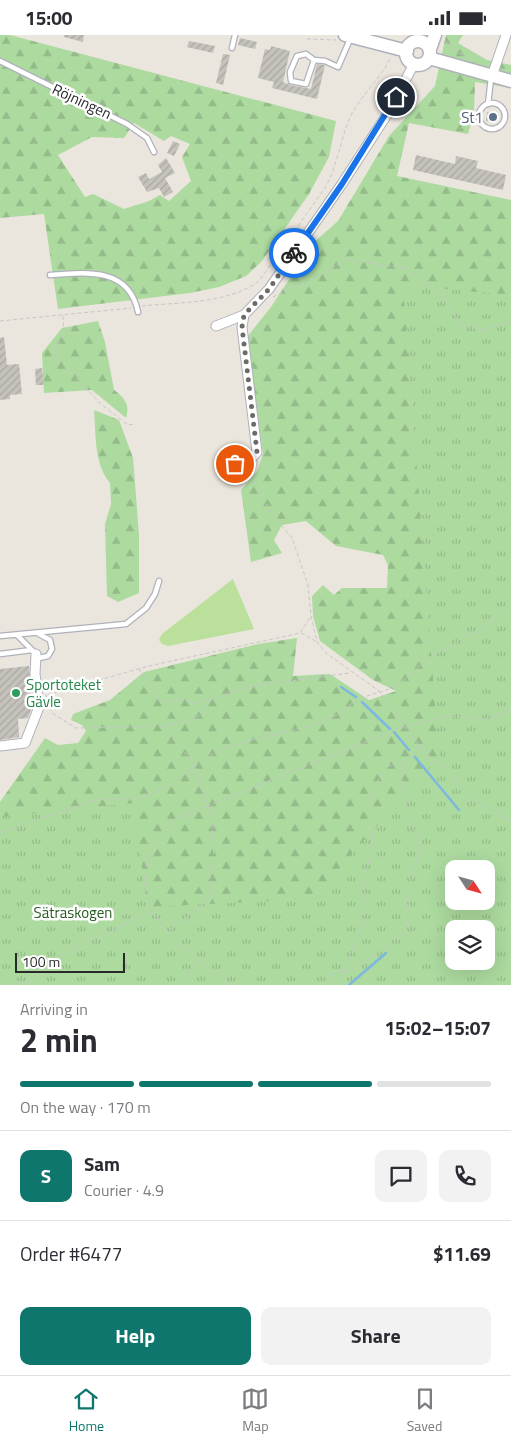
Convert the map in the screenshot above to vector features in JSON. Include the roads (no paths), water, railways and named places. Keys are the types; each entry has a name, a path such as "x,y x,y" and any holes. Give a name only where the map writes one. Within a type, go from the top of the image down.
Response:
{"street":[{"path":"401,49 414,64 421,65 429,54 435,35"},
{"path":"492,77 506,35"},
{"path":"350,37 401,49 421,38 429,54 492,77 511,81"},
{"path":"216,326 244,315 269,289 342,184 388,113 414,64"},
{"path":"239,463 250,460 257,452 242,327 244,315"},
{"path":"0,746 25,743 35,720 39,707 34,674 34,652"}],"lane":[{"path":"232,48 235,35"},
{"path":"314,60 306,84 291,81 290,72 298,56 306,54 314,60 325,61 338,67 350,37"},
{"name":"Röjningen","path":"0,61 127,124 147,138 154,152"},
{"path":"488,104 499,106 504,112 502,124 496,129 483,126 479,118 481,110 488,104 492,77"},
{"path":"50,275 105,274 117,279 125,287 138,309"},
{"path":"0,636 126,624 146,608 155,594 159,581"},
{"path":"17,635 39,658 48,656 52,649 50,640 37,633"},
{"path":"0,654 34,652"}],"waterway":[{"path":"341,687 356,697"},
{"path":"362,702 390,729"},
{"path":"394,732 409,750"},
{"path":"415,757 459,810"},
{"path":"349,985 386,953"}],"place":[{"name":"St1","path":"493,117"},
{"name":"Sportoteket Gävle","path":"16,693"}],"park label":[{"name":"Sätraskogen","path":"73,912"}]}
